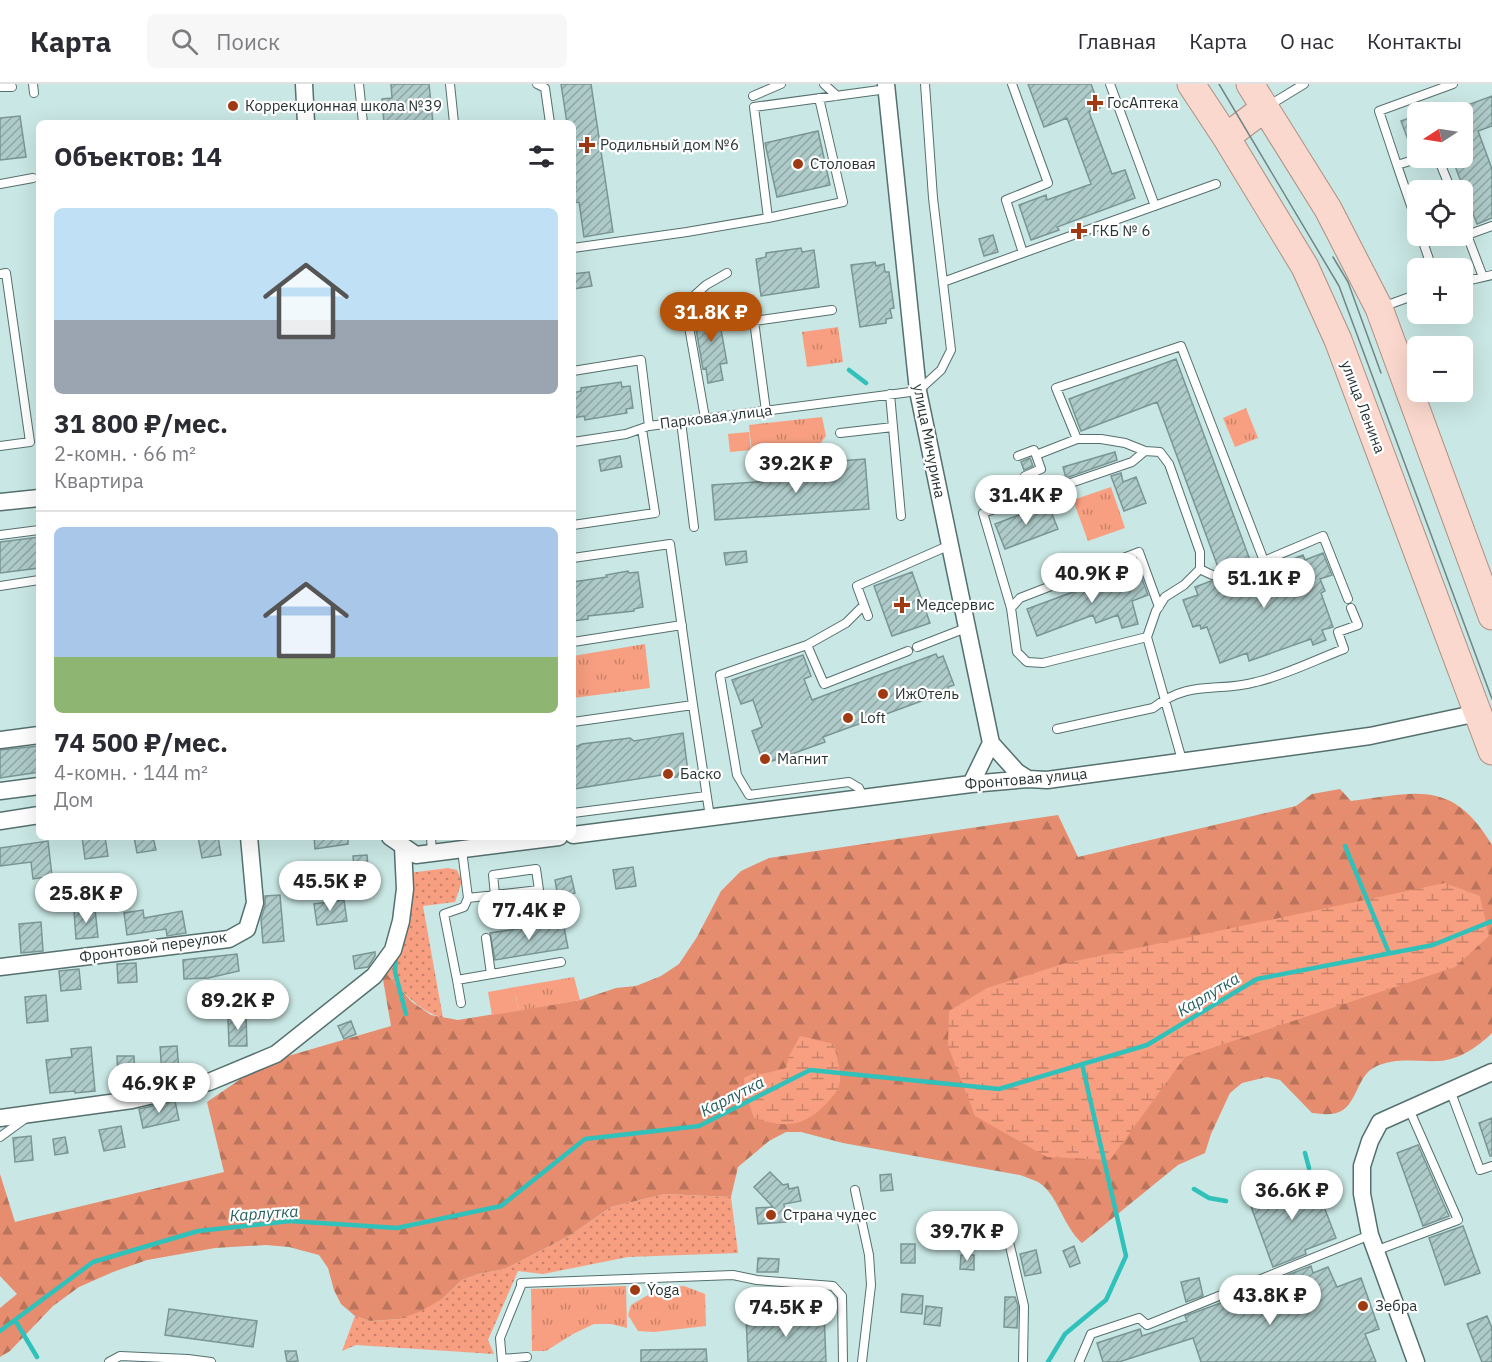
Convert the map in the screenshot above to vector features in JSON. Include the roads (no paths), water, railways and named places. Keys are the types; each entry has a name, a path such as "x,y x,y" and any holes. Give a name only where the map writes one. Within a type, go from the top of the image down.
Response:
{"main road":[{"name":"улица Ленина","path":"1191,84 1305,267 1338,340 1492,751"},
{"path":"1250,84 1328,210 1379,308 1492,616"},
{"path":"1226,137 1265,108"}],"street":[{"path":"304,84 306,120"},
{"name":"улица Мичурина","path":"887,87 918,391 966,628 991,743 1017,772 1028,779"},
{"path":"0,502 36,498"},
{"name":"Фронтовая улица","path":"576,835 971,784 1028,779 1047,780 1370,736 1478,713"},
{"path":"0,740 36,735"},
{"path":"971,784 991,743"},
{"path":"0,791 36,786"},
{"path":"0,821 36,815"},
{"name":"Фронтовой переулок","path":"0,967 229,939 247,929 255,903 249,840"},
{"path":"397,842 416,855 432,845 462,850 537,840"},
{"path":"0,1118 132,1100 209,1082 276,1054 374,976 393,950 401,921 405,889 397,842"},
{"path":"1416,1362 1372,1243 1362,1194 1362,1166 1370,1141 1380,1122 1492,1072"}],"lane":[{"path":"359,84 363,120"},
{"path":"450,84 454,120"},
{"path":"537,84 545,88 550,120"},
{"path":"752,84 768,218"},
{"path":"753,96 781,84"},
{"path":"824,84 837,96"},
{"path":"918,391 941,370 951,350 933,198 925,84"},
{"path":"1012,84 1048,183 1005,201 1023,253"},
{"path":"1110,84 1155,206"},
{"path":"1265,108 1304,84"},
{"path":"1407,194 1379,111 1453,84"},
{"path":"0,87 12,87"},
{"path":"754,107 887,87"},
{"path":"576,248 687,232 843,202 819,98"},
{"path":"1397,165 1407,162"},
{"path":"0,184 33,178"},
{"path":"943,282 1216,184"},
{"path":"1473,233 1492,226"},
{"path":"1472,246 1487,276"},
{"path":"0,274 6,273 30,442 0,446"},
{"path":"705,418 685,304 706,285 727,273"},
{"path":"1379,308 1407,298"},
{"path":"766,411 754,321 832,310"},
{"path":"1077,439 1056,388 1181,346 1264,561"},
{"name":"Парковая улица","path":"576,371 641,360 645,427 918,391"},
{"path":"890,394 901,516"},
{"path":"681,421 694,527"},
{"path":"576,442 626,434 645,427 655,513 576,525"},
{"path":"840,433 892,428"},
{"path":"1036,455 1077,439 1101,439 1125,443 1145,452 1160,452 1168,464 1200,552 1200,569 1184,585 1165,597 1149,626 1147,637 1182,760"},
{"path":"1018,456 1034,450 1041,469 1025,476"},
{"path":"1145,452 1132,462 982,513 1011,608 1017,652 1027,662 1043,663 1147,637"},
{"path":"0,535 36,530"},
{"path":"1057,729 1154,708 1165,699 1184,690 1255,683 1344,649 1338,632 1358,625 1323,536 1222,577 1213,576 1200,569"},
{"path":"576,558 670,543 710,817"},
{"path":"868,616 857,586 950,545"},
{"path":"1011,608 1020,597 1139,552 1159,607"},
{"path":"0,586 36,580"},
{"path":"751,812 749,795 737,775 720,675 807,645 846,623 864,605"},
{"path":"576,642 682,625"},
{"path":"917,647 966,628"},
{"path":"807,645 824,684 908,651"},
{"path":"576,722 693,705"},
{"path":"749,795 849,782 859,789 862,798"},
{"path":"576,813 706,796"},
{"path":"461,1004 444,914 464,907 468,897 462,850"},
{"path":"468,897 495,895 539,890 536,869 493,875 495,895"},
{"path":"486,938 490,974"},
{"path":"457,980 561,962"},
{"path":"1450,1090 1480,1170 1492,1166"},
{"path":"1079,1362 1091,1334 1139,1318 1147,1325 1372,1243 1458,1220 1410,1109"},
{"path":"0,1137 31,1114"},
{"path":"855,1190 869,1255 871,1285 862,1362"},
{"path":"976,1226 999,1232 1009,1242 1024,1306 1023,1362"},
{"path":"527,1357 502,1361 500,1338 521,1287 520,1283 548,1284 733,1275 757,1280 833,1286 842,1296 843,1362"},
{"path":"109,1362 120,1356 211,1362"}],"waterway":[{"path":"849,370 866,383"},
{"path":"1345,846 1389,953"},
{"name":"Карлутка","path":"0,1331 93,1262 198,1231 290,1221 397,1228 501,1206 585,1139 699,1126 810,1070 999,1089 1147,1045 1257,979 1433,945 1492,921"},
{"path":"396,955 395,972 406,1014"},
{"path":"1048,1362 1065,1334 1106,1300 1126,1256 1082,1064"},
{"path":"1305,1153 1309,1168"},
{"path":"1194,1189 1209,1198 1226,1201"},
{"path":"15,1320 37,1357"}],"tram line":[{"path":"1219,84 1339,286 1492,699"},
{"path":"1333,257 1348,282 1381,373"}],"place":[{"name":"ГосАптека","path":"1095,103"},
{"name":"Коррекционная школа №39","path":"233,106"},
{"name":"Родильный дом №6","path":"587,145"},
{"name":"Столовая","path":"798,164"},
{"name":"ГКБ № 6","path":"1079,231"},
{"name":"Медсервис","path":"902,605"},
{"name":"ИжОтель","path":"883,694"},
{"name":"Loft","path":"848,718"},
{"name":"Магнит","path":"765,759"},
{"name":"Баско","path":"668,774"},
{"name":"Страна чудес","path":"771,1215"},
{"name":"Yoga","path":"635,1290"},
{"name":"Зебра","path":"1363,1306"}]}
